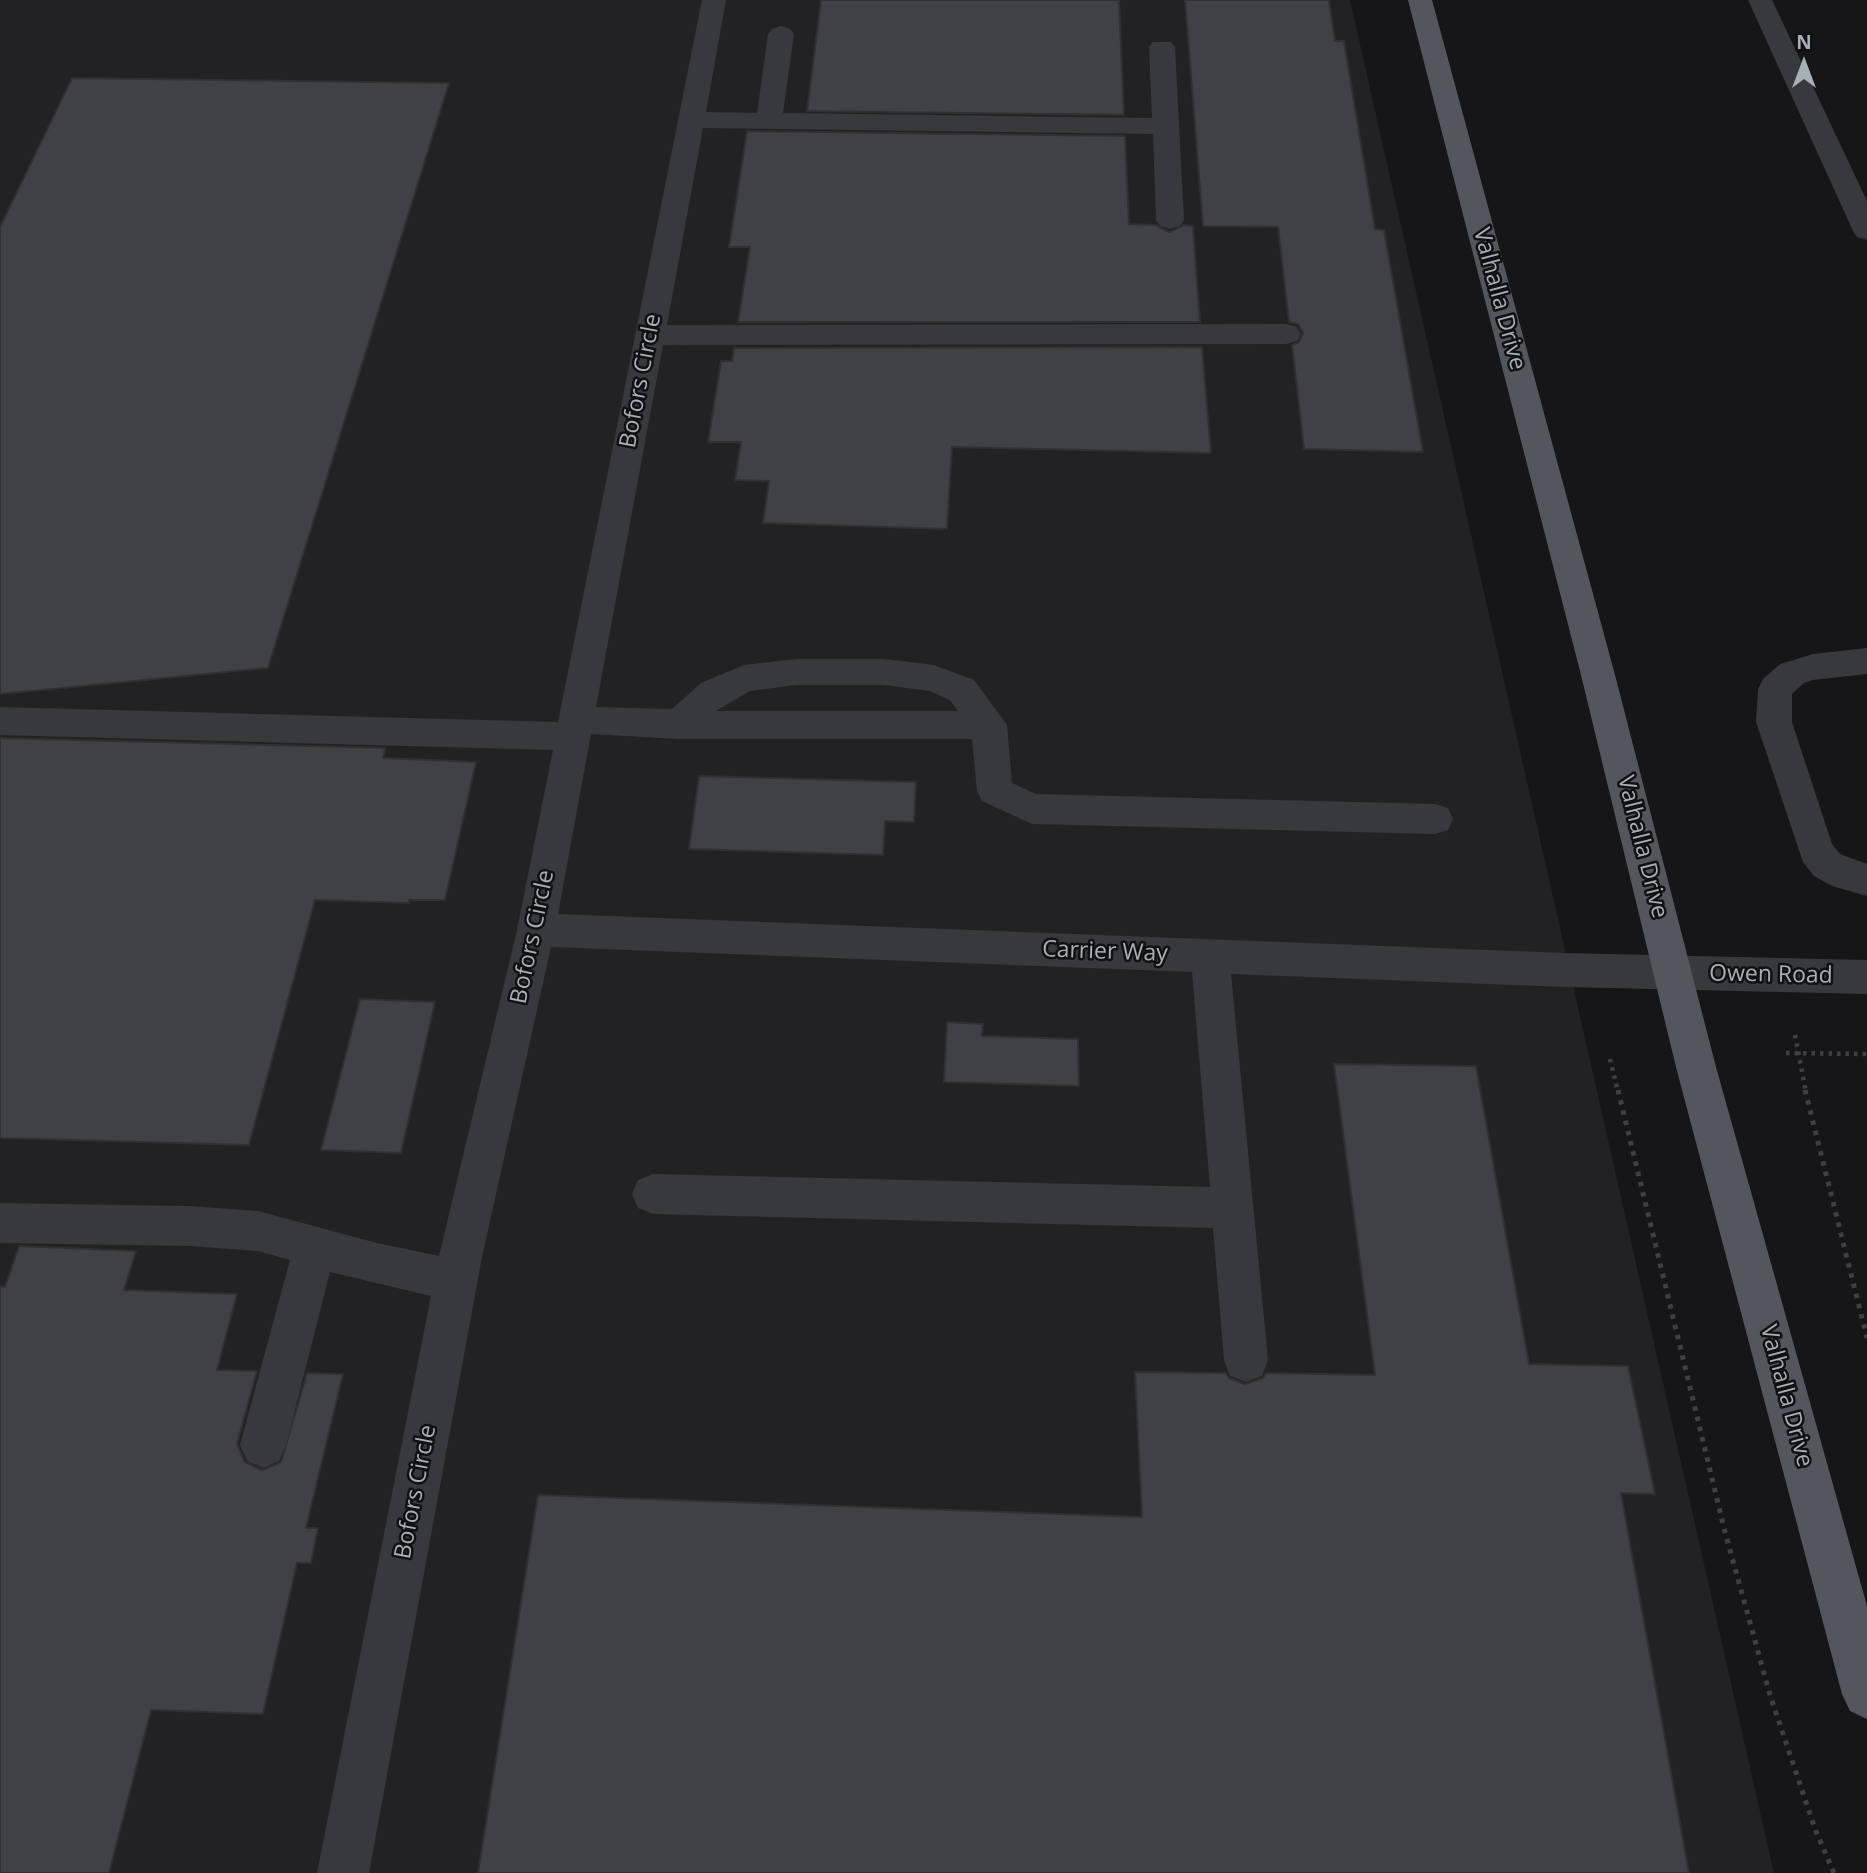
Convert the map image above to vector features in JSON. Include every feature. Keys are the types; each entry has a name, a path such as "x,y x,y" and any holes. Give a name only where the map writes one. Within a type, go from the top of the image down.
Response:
{"main road":[{"name":"Valhalla Drive","path":"1420,0 1674,973 1696,1067 1867,1693"}],"street":[{"name":"Bofors Circle","path":"343,1873 456,1280 536,930 714,0"},
{"path":"1760,0 1867,230"},
{"path":"769,121 781,34"},
{"path":"1162,47 1170,220"},
{"path":"691,120 1166,126"},
{"path":"650,335 1286,334"},
{"path":"1867,661 1813,667 1792,673 1775,689 1774,722 1816,851 1827,865 1845,876 1867,880"},
{"path":"678,725 713,693 744,678 796,672 884,672 934,678 962,690 989,725 995,791 1032,809 1435,819"},
{"path":"0,721 575,728 678,725 989,725"},
{"name":"Carrier Way","path":"536,930 1674,973"},
{"path":"1210,956 1246,1360"},
{"name":"Owen Road","path":"1674,973 1867,977"},
{"path":"653,1194 1232,1208"},
{"path":"0,1223 190,1226 258,1231 315,1248 456,1280"},
{"path":"263,1445 315,1248"}],"path":[{"path":"1795,1035 1802,1077 1867,1338"},
{"path":"1786,1053 1867,1054"},
{"path":"1610,1059 1725,1532 1766,1683 1815,1829 1834,1873"}],"shaded area":[{"path":"0,0 1350,0 1774,1873 0,1873"}],"building":[{"path":"821,0 1119,0 1124,115 807,111"},
{"path":"1185,0 1329,0 1335,41 1344,41 1375,229 1384,230 1423,452 1304,449 1292,345 1299,342 1303,333 1298,324 1289,322 1278,227 1203,226"},
{"path":"72,78 449,83 268,668 0,694 0,227"},
{"path":"747,131 1125,136 1129,224 1156,225 1169,232 1184,225 1193,226 1200,322 738,322 750,247 729,247"},
{"path":"1202,347 1211,453 952,447 947,529 763,523 769,481 735,480 741,442 708,442 721,361 732,361 734,348"},
{"path":"0,738 385,748 383,758 476,762 445,900 409,900 409,903 315,900 249,1145 0,1138"},
{"path":"699,776 916,782 914,822 885,821 883,855 689,849"},
{"path":"360,999 435,1002 401,1153 321,1150"},
{"path":"947,1022 983,1024 982,1036 1078,1039 1079,1086 944,1082"},
{"path":"1334,1064 1476,1066 1529,1364 1628,1366 1655,1494 1621,1493 1689,1873 478,1873 538,1495 1142,1517 1135,1372 1226,1373 1229,1378 1245,1384 1263,1378 1266,1373 1375,1375"},
{"path":"19,1246 136,1251 124,1290 237,1294 217,1370 257,1371 237,1444 245,1462 262,1470 281,1462 307,1373 343,1374 306,1528 318,1528 311,1563 297,1563 263,1714 151,1710 109,1873 0,1873 0,1286 5,1287"}]}
